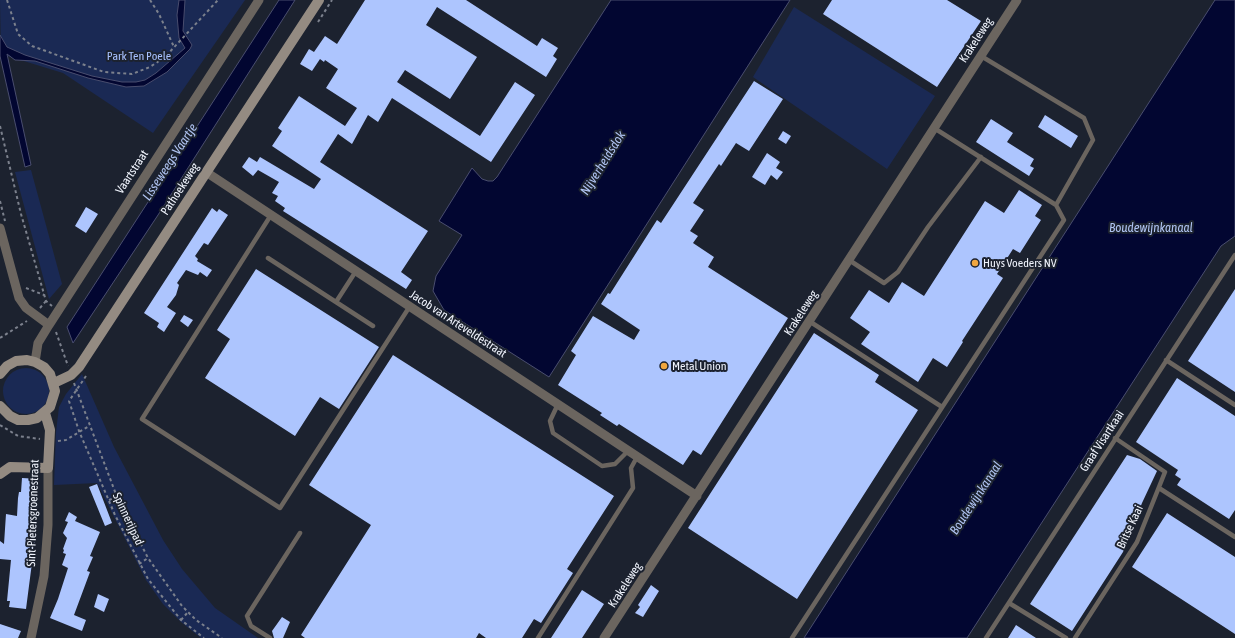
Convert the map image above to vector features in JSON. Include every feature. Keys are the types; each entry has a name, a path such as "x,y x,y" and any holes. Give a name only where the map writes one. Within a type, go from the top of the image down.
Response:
{"main road":[{"name":"Pathoekeweg","path":"54,383 71,375 79,367 319,0"},
{"path":"1,410 18,420 28,420 37,418 45,413 54,399 54,383 50,374 44,367 36,362 27,360 16,361 2,368"},
{"name":"Sint-Pietersgroenestraat","path":"45,413 49,422 48,468"},
{"path":"0,474 10,467 48,468"}],"street":[{"name":"Vaartstraat","path":"36,362 38,343 52,327 259,0"},
{"name":"Krakeleweg","path":"604,638 1017,0"},
{"name":"Jacob van Arteveldestraat","path":"206,172 696,496"},
{"path":"0,228 19,298 26,308 52,327"},
{"name":"Sint-Pietersgroenestraat","path":"31,638 44,576 48,525 48,468"}],"lane":[{"path":"981,56 1084,118 1093,140 1056,205"},
{"path":"792,638 1064,220 1056,205 934,128"},
{"path":"849,260 884,283 898,272 928,227 981,157"},
{"path":"271,215 142,419 280,508 410,306"},
{"name":"Graaf Visartkaai","path":"986,638 1235,255"},
{"path":"268,258 373,326"},
{"path":"336,302 356,271"},
{"path":"809,321 942,408"},
{"path":"1166,360 1235,405"},
{"path":"558,404 550,421 553,433 602,466 615,464 628,451"},
{"name":"Britse Kaai","path":"1075,638 1136,542 1165,472 1115,438"},
{"path":"538,638 633,488 630,468 638,457"},
{"path":"1159,488 1235,537"},
{"path":"270,638 251,626 247,616 300,533"},
{"path":"1009,603 1066,638"}],"path":[{"path":"7,0 18,34 32,46 104,72 132,74 150,67 165,57 218,0"},
{"path":"150,0 159,14 174,46"},
{"path":"0,126 21,214 46,301 35,314 18,328 0,338"},
{"path":"52,327 117,497 148,558 169,590 188,612 222,638"},
{"name":"Spinnerijpad","path":"76,390 69,401 79,431 139,564 148,579 181,620 204,638"},
{"path":"0,425 18,436 49,441 66,440 89,426"},
{"path":"109,500 117,497"},
{"path":"139,564 148,558"},
{"path":"181,620 188,612"}],"green space":[{"name":"Park Ten Poele","path":"0,0 245,0 153,133 63,73 1,54"},
{"path":"794,7 935,96 887,169 753,77"},
{"path":"31,170 62,284 49,299 15,172"},
{"path":"26,368 39,372 45,378 49,391 45,404 39,410 26,414 13,410 7,404 3,391 7,378 13,372"},
{"path":"82,374 114,447 163,540 182,569 215,608 258,638 201,638 181,622 163,604 146,580 97,483 54,485 56,432 59,407 66,394"}],"water":[{"path":"179,0 185,0 183,31 192,45 190,49 167,72 144,86 126,87 88,78 35,61 15,60 7,54 31,165 25,167 0,56 0,35 7,47 25,55 92,76 122,82 136,82 145,80 156,73 185,48 179,38 177,15"},
{"path":"279,0 295,0 158,215 73,343 67,327"},
{"name":"Nijverheidsdok","path":"611,0 790,0 549,377 444,310 433,291 436,276 462,235 439,221 472,168 482,179 493,181 497,177"},
{"name":"Boudewijnkanaal","path":"1215,0 1235,0 1235,236 1221,246 967,638 804,638"}],"building":[{"path":"365,0 466,0 537,46 542,38 558,48 553,56 557,59 546,77 437,7 426,25 477,57 450,99 405,70 397,82 480,136 515,82 535,95 491,162 392,98 378,122 368,115 352,144 338,134 320,162 428,231 401,272 412,280 406,289 283,211 285,208 275,201 278,196 272,193 279,182 258,170 253,176 242,167 249,157 257,162 260,157 314,189 321,179 272,146 282,131 278,128 299,96 345,126 357,108 326,88 338,69 325,60 324,62 320,59 312,71 300,64 309,49 314,52 325,36 337,44"},
{"path":"832,0 947,0 981,21 937,87 823,14"},
{"name":"Metal Union","path":"754,81 783,99 749,151 736,143 721,166 719,164 693,203 704,210 690,231 698,236 693,243 714,257 708,267 788,318 701,455 693,450 683,465 619,424 617,426 600,415 602,413 558,385 576,355 571,351 593,316 634,340 640,330 601,304 608,293 610,294 657,220 661,223"},
{"path":"1045,115 1078,136 1071,148 1038,127"},
{"path":"991,119 1013,133 1007,142 1034,159 1030,166 1034,168 1029,176 976,142"},
{"path":"783,131 791,136 786,144 778,139"},
{"path":"767,153 780,162 776,168 783,172 777,180 771,175 765,185 752,177"},
{"path":"1019,190 1042,205 1035,216 1041,220 1020,253 1013,249 997,274 1003,278 947,367 933,358 918,382 861,344 870,332 850,318 869,290 889,303 902,282 924,296 985,201 1004,213"},
{"path":"86,207 98,214 86,233 75,226"},
{"path":"212,208 217,212 219,209 228,215 208,245 204,243 195,256 198,259 197,261 212,270 207,277 200,272 198,275 186,270 177,283 179,285 176,295 167,307 176,313 164,332 157,327 159,323 144,313"},
{"path":"256,269 379,347 339,409 320,397 295,436 205,378 230,339 217,330"},
{"path":"1235,289 1235,392 1188,361"},
{"path":"184,315 193,320 188,327 180,321"},
{"path":"814,333 879,375 875,382 918,410 797,599 688,528"},
{"path":"393,355 614,496 567,569 573,573 541,623 534,619 522,638 486,638 479,633 476,638 305,638 301,635 371,525 309,485"},
{"path":"1177,378 1235,416 1235,510 1229,519 1177,485 1181,479 1175,475 1178,470 1136,442"},
{"path":"1127,455 1140,459 1157,471 1142,503 1123,552 1072,631 1030,604"},
{"path":"22,478 39,479 37,524 26,609 9,607 10,601 7,601 11,560 0,559 0,541 4,544 6,514 17,516 18,498 19,492 21,492"},
{"path":"97,484 112,523 105,526 89,487"},
{"path":"69,512 77,517 75,521 100,532 90,556 93,557 87,571 90,572 74,615 86,620 82,631 50,618 68,568 62,565 66,554 63,553 63,549 67,538 63,533 68,522 65,521"},
{"path":"1167,513 1235,557 1235,634 1132,567"},
{"path":"651,585 659,591 643,617 635,613 640,607 638,605"},
{"path":"582,590 604,604 582,638 551,638"},
{"path":"98,594 109,599 104,612 94,607"},
{"path":"282,617 290,622 283,638 274,638 272,631"},
{"path":"0,624 21,631 18,638 0,638"},
{"path":"1016,625 1036,638 1008,638"}],"place":[{"name":"Huys Voeders NV","path":"975,263"},
{"name":"Metal Union","path":"664,366"}],"water label":[{"name":"Lisseweegs Vaartje","path":"170,162"}]}
